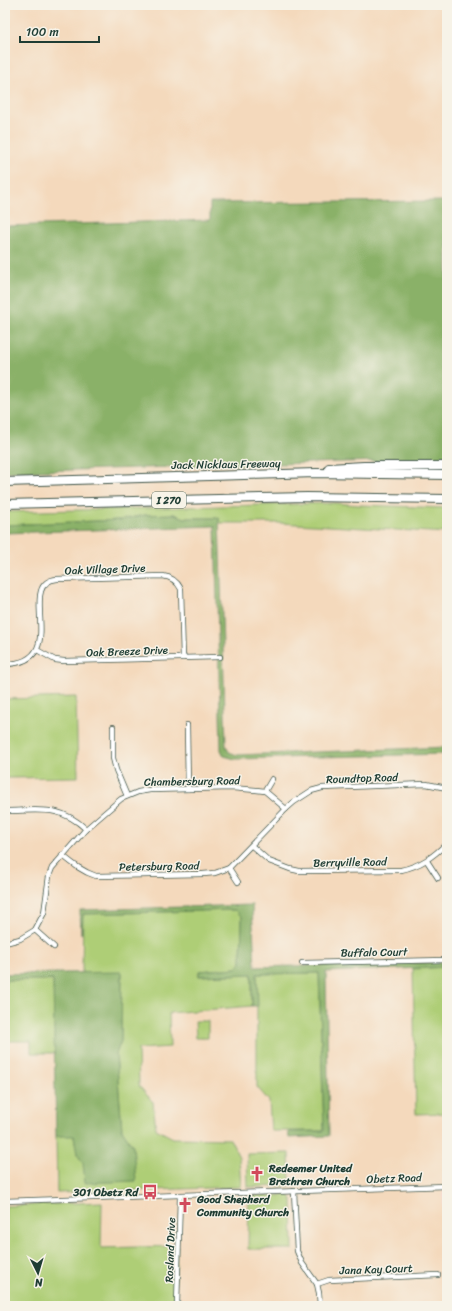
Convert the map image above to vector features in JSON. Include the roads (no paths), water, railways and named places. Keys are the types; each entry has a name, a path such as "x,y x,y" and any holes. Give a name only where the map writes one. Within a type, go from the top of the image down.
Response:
{"highway":[{"path":"246,474 364,466 447,466"},
{"name":"Jack Nicklaus Freeway","path":"5,482 246,474 447,476"},
{"name":"I 270","path":"5,504 300,497 426,498 447,500"}],"street":[{"name":"Oak Village Drive","path":"37,650 40,640 41,589 50,580 163,576 175,580 179,586 181,594 183,658"},
{"name":"Oak Breeze Drive","path":"37,650 54,660 64,661 220,657"},
{"path":"5,664 17,664 26,660 37,650"},
{"path":"187,725 188,789"},
{"path":"113,727 113,758 116,770 127,796"},
{"path":"272,779 265,791 286,809"},
{"name":"Roundtop Road","path":"252,846 286,809 311,791 322,788 426,784 447,788"},
{"name":"Chambersburg Road","path":"35,930 44,913 49,876 52,868 86,829 121,799 138,792 150,790 232,788 265,791"},
{"path":"5,811 54,811 76,820 86,829"},
{"name":"Berryville Road","path":"252,846 269,861 299,871 401,870 411,868 427,860 447,843"},
{"name":"Petersburg Road","path":"62,855 86,873 96,876 203,874 229,868 252,846"},
{"path":"427,860 438,878"},
{"path":"229,868 238,882"},
{"path":"5,943 20,939 35,930 54,947"},
{"name":"Buffalo Court","path":"302,963 447,960"},
{"name":"Obetz Road","path":"5,1201 447,1186"},
{"path":"294,1191 297,1251 302,1263 317,1284 320,1306"},
{"name":"Rosland Drive","path":"177,1306 180,1195"},
{"name":"Jana Kay Court","path":"317,1284 329,1280 438,1275"}],"place":[{"name":"Redeemer United Brethren Church","path":"257,1174"},
{"name":"301 Obetz Rd","path":"150,1192"},
{"name":"Good Shepherd Community Church","path":"185,1205"}]}
